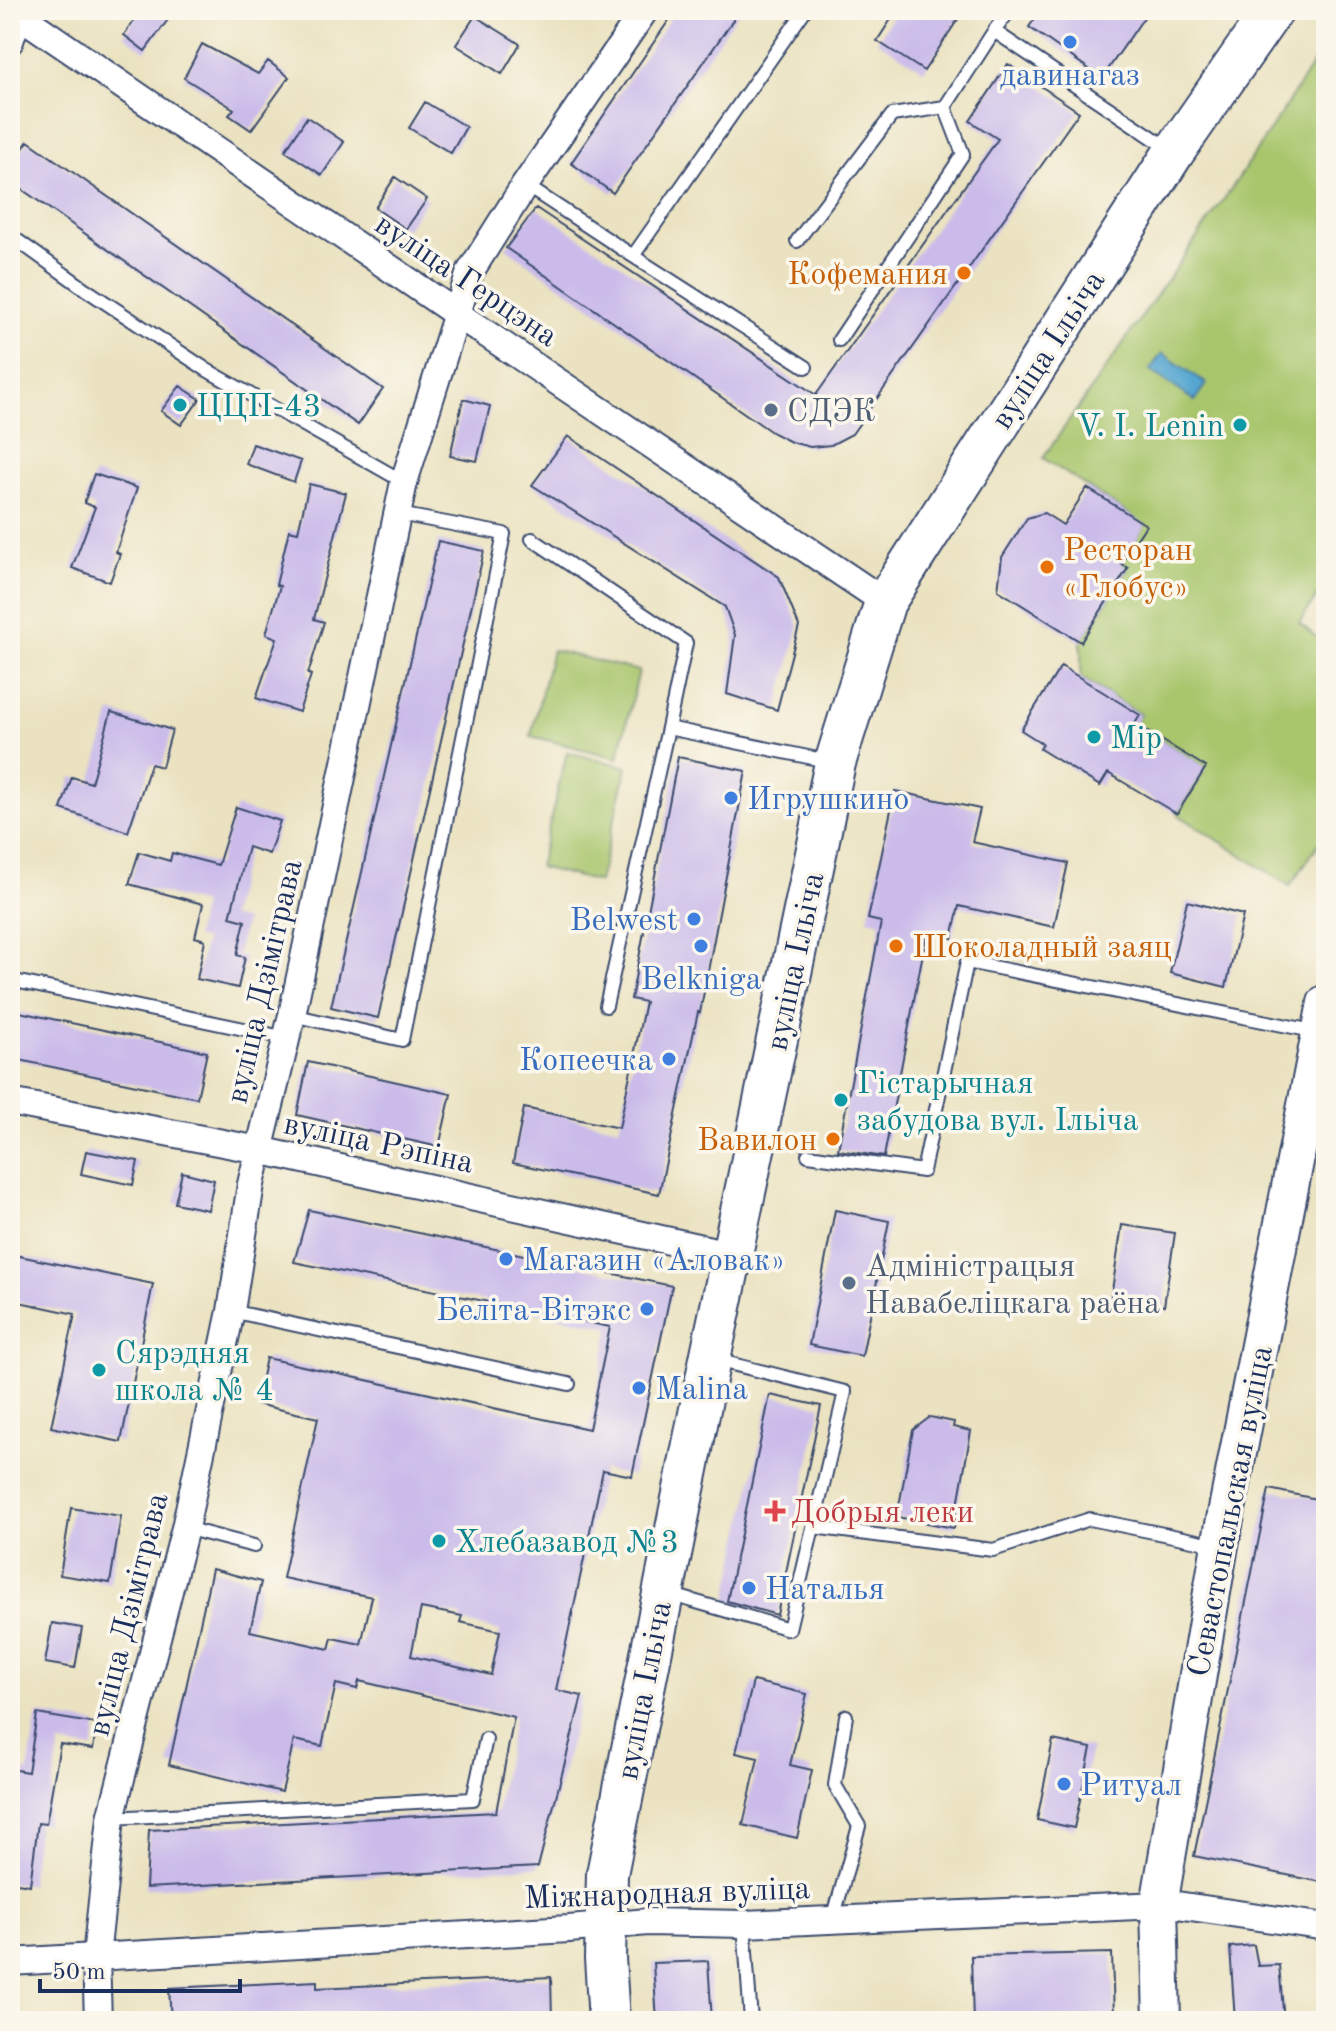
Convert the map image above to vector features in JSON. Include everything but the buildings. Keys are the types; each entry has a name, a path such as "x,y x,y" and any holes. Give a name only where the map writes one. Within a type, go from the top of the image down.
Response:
{"main road":[{"name":"вуліца Ільіча","path":"609,2021 605,1925 607,1874 710,1359 835,763 885,602 1174,152 1273,10"}],"street":[{"name":"вуліца Дзімітрава","path":"98,2021 96,1957 111,1818 185,1528 231,1311 251,1184 289,1026 404,482 470,272 525,185 645,10"},
{"path":"10,41 16,11"},
{"name":"вуліца Герцэна","path":"16,11 457,314 885,602"},
{"name":"Севастопальская вуліца","path":"1162,2021 1159,1905 1220,1545 1323,1018"},
{"name":"вуліца Рэпіна","path":"10,1102 259,1150 733,1255"},
{"name":"Міжнародная вуліца","path":"10,1962 648,1922 744,1924 1159,1905 1326,1927"}],"lane":[{"path":"633,256 805,10"},
{"path":"797,241 892,115 945,107 1010,10"},
{"path":"994,31 1174,152"},
{"path":"839,340 963,154 945,107"},
{"path":"525,185 806,367"},
{"path":"10,235 207,370 404,482"},
{"path":"10,980 289,1026 402,1040 504,534 399,514"},
{"path":"532,539 686,643 606,1006"},
{"path":"668,728 835,763"},
{"path":"808,1155 923,1171 967,962 1323,1018"},
{"path":"231,1311 569,1384"},
{"path":"663,1592 789,1629 845,1392 710,1359"},
{"path":"813,1527 993,1550 1090,1519 1220,1545"},
{"path":"185,1528 254,1546"},
{"path":"833,1919 859,1826 835,1785 846,1716"},
{"path":"111,1818 473,1799 486,1739"},
{"path":"744,1924 751,2021"}],"green space":[{"path":"1326,44 1326,583 1299,623 1326,644 1326,833 1290,886 1177,814 1205,767 1135,724 1140,714 1081,678 1081,642 1128,569 1121,564 1145,525 1043,458 1240,176"},
{"path":"552,650 639,671 618,758 531,736"},
{"path":"567,752 627,767 599,882 539,867"}],"water":[{"path":"1162,353 1207,384 1195,401 1150,370"}],"place":[{"name":"давинагаз","path":"1070,42"},
{"name":"Кофемания","path":"964,273"},
{"name":"ЦЦП-43","path":"180,405"},
{"name":"СДЭК","path":"771,410"},
{"name":"V. I. Lenin","path":"1240,425"},
{"name":"Ресторан «Глобус»","path":"1047,567"},
{"name":"Мір","path":"1094,737"},
{"name":"Игрушкино","path":"731,798"},
{"name":"Belwest","path":"694,919"},
{"name":"Belkniga","path":"701,946"},
{"name":"Шоколадный заяц","path":"896,946"},
{"name":"Копеечка","path":"669,1059"},
{"name":"Гістарычная забудова вул. Ільіча","path":"841,1100"},
{"name":"Вавилон","path":"833,1139"},
{"name":"Магазин «Аловак»","path":"506,1259"},
{"name":"Адміністрацыя Навабеліцкага раёна","path":"849,1283"},
{"name":"Беліта-Вітэкс","path":"647,1309"},
{"name":"Сярэдняя школа № 4","path":"99,1370"},
{"name":"Malina","path":"639,1388"},
{"name":"Добрыя леки","path":"775,1511"},
{"name":"Хлебазавод №3","path":"439,1541"},
{"name":"Наталья","path":"749,1588"},
{"name":"Ритуал","path":"1064,1784"}]}
